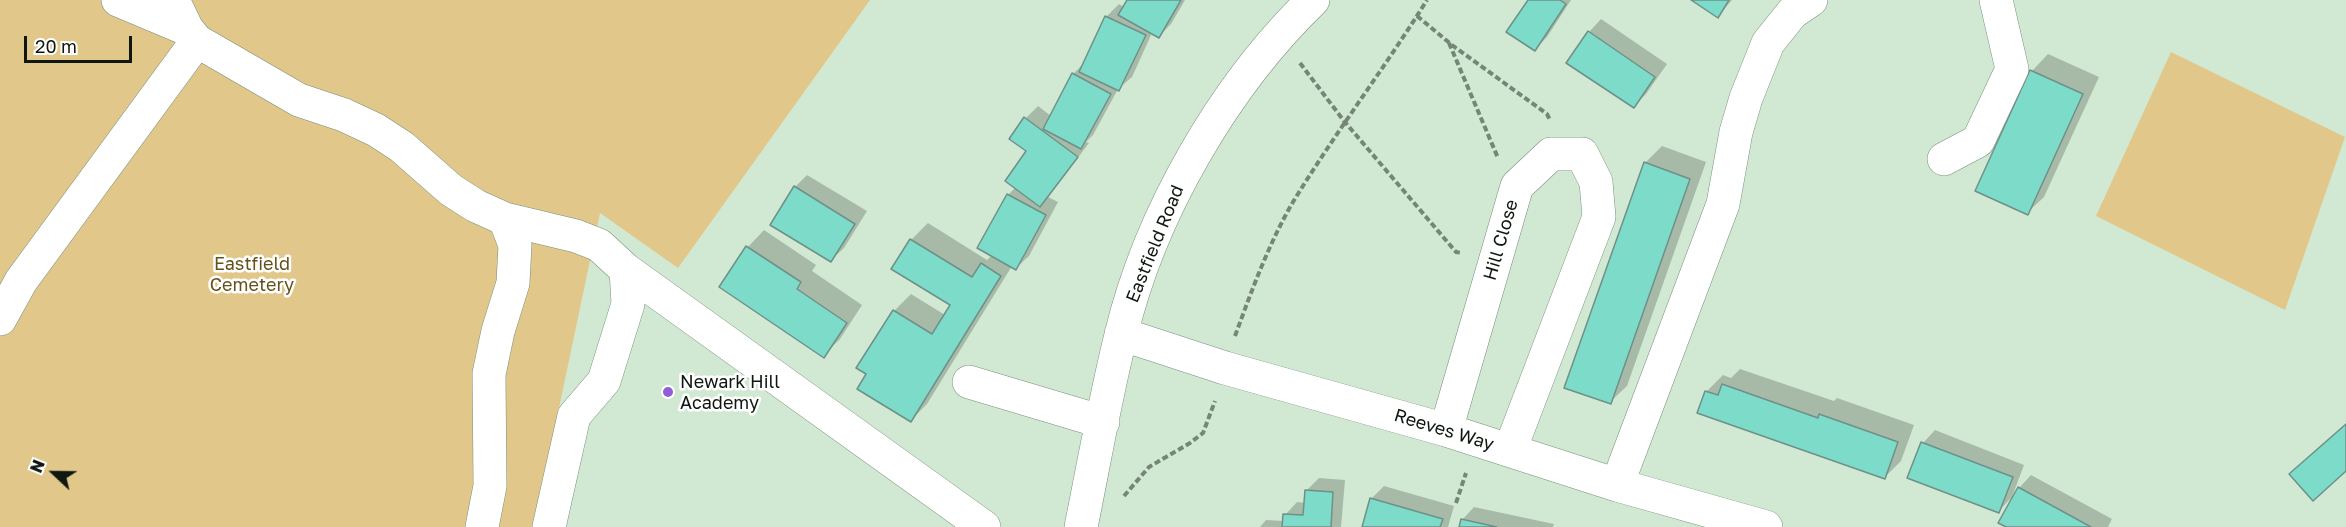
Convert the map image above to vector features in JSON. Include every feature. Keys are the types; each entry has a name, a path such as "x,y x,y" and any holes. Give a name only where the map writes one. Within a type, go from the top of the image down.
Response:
{"street":[{"path":"118,0 186,23 299,100 344,115 376,130 402,147 451,190 476,206 505,219 598,245 626,270 984,527"},
{"path":"1617,485 1723,204 1736,132 1746,98 1768,43 1792,13 1811,0"},
{"path":"1944,159 1978,141 2012,69 1996,0"},
{"name":"Eastfield Road","path":"1081,527 1121,334 1142,266 1168,202 1200,145 1299,4"},
{"path":"0,319 10,277 186,23"},
{"path":"1510,450 1599,217 1596,182 1582,154 1567,153"},
{"name":"Hill Close","path":"1446,430 1516,186 1551,154 1567,153"},
{"path":"482,527 490,486 489,374 498,331 513,283 515,245 505,219"},
{"path":"549,527 574,416 604,381 628,304 626,270"},
{"name":"Reeves Way","path":"1121,334 1225,368 1446,430 1617,485 1766,527"},
{"path":"969,382 1103,422"}],"path":[{"path":"1235,336 1261,264 1292,204 1344,121 1427,0"},
{"path":"1417,16 1449,43 1547,114 1567,153"},
{"path":"1449,43 1499,162 1516,186"},
{"path":"1299,63 1344,121 1456,252 1494,262"},
{"path":"1120,506 1125,496 1149,467 1203,433 1215,404"}],"green space":[{"name":"Eastfield Cemetery","path":"0,0 870,0 678,268 600,213 534,527 0,527"},
{"path":"2171,52 2345,137 2285,310 2096,216"}],"building":[{"path":"1127,0 1181,0 1159,38 1118,15"},
{"path":"1528,0 1560,0 1566,4 1535,51 1506,32"},
{"path":"1691,0 1729,0 1718,18"},
{"path":"1105,16 1146,35 1119,91 1079,72"},
{"path":"1588,31 1655,77 1634,108 1566,63"},
{"path":"2030,70 2083,94 2028,215 1975,191"},
{"path":"1072,73 1111,94 1081,149 1043,129"},
{"path":"1024,117 1078,157 1040,207 1005,181 1026,151 1009,139"},
{"path":"1644,162 1690,179 1611,404 1564,388"},
{"path":"794,186 855,224 831,262 770,225"},
{"path":"1007,194 1046,215 1016,270 977,248"},
{"path":"910,239 972,277 981,263 1001,276 911,422 857,389 866,374 856,368 893,310 932,334 950,305 891,269"},
{"path":"746,246 801,282 797,289 847,323 824,358 719,287"},
{"path":"1722,384 1818,418 1819,414 1898,442 1885,479 1697,413 1705,391 1718,395"},
{"path":"2346,424 2346,471 2313,501 2289,474"},
{"path":"1921,442 2013,477 1999,513 1907,478"},
{"path":"2018,487 2091,527 2006,527 1998,523"},
{"path":"1305,490 1333,492 1331,527 1282,527 1283,514 1303,515"},
{"path":"1370,498 1443,519 1440,527 1362,527"},
{"path":"1461,519 1497,527 1459,527"}],"place":[{"name":"Newark Hill Academy","path":"668,392"}]}
